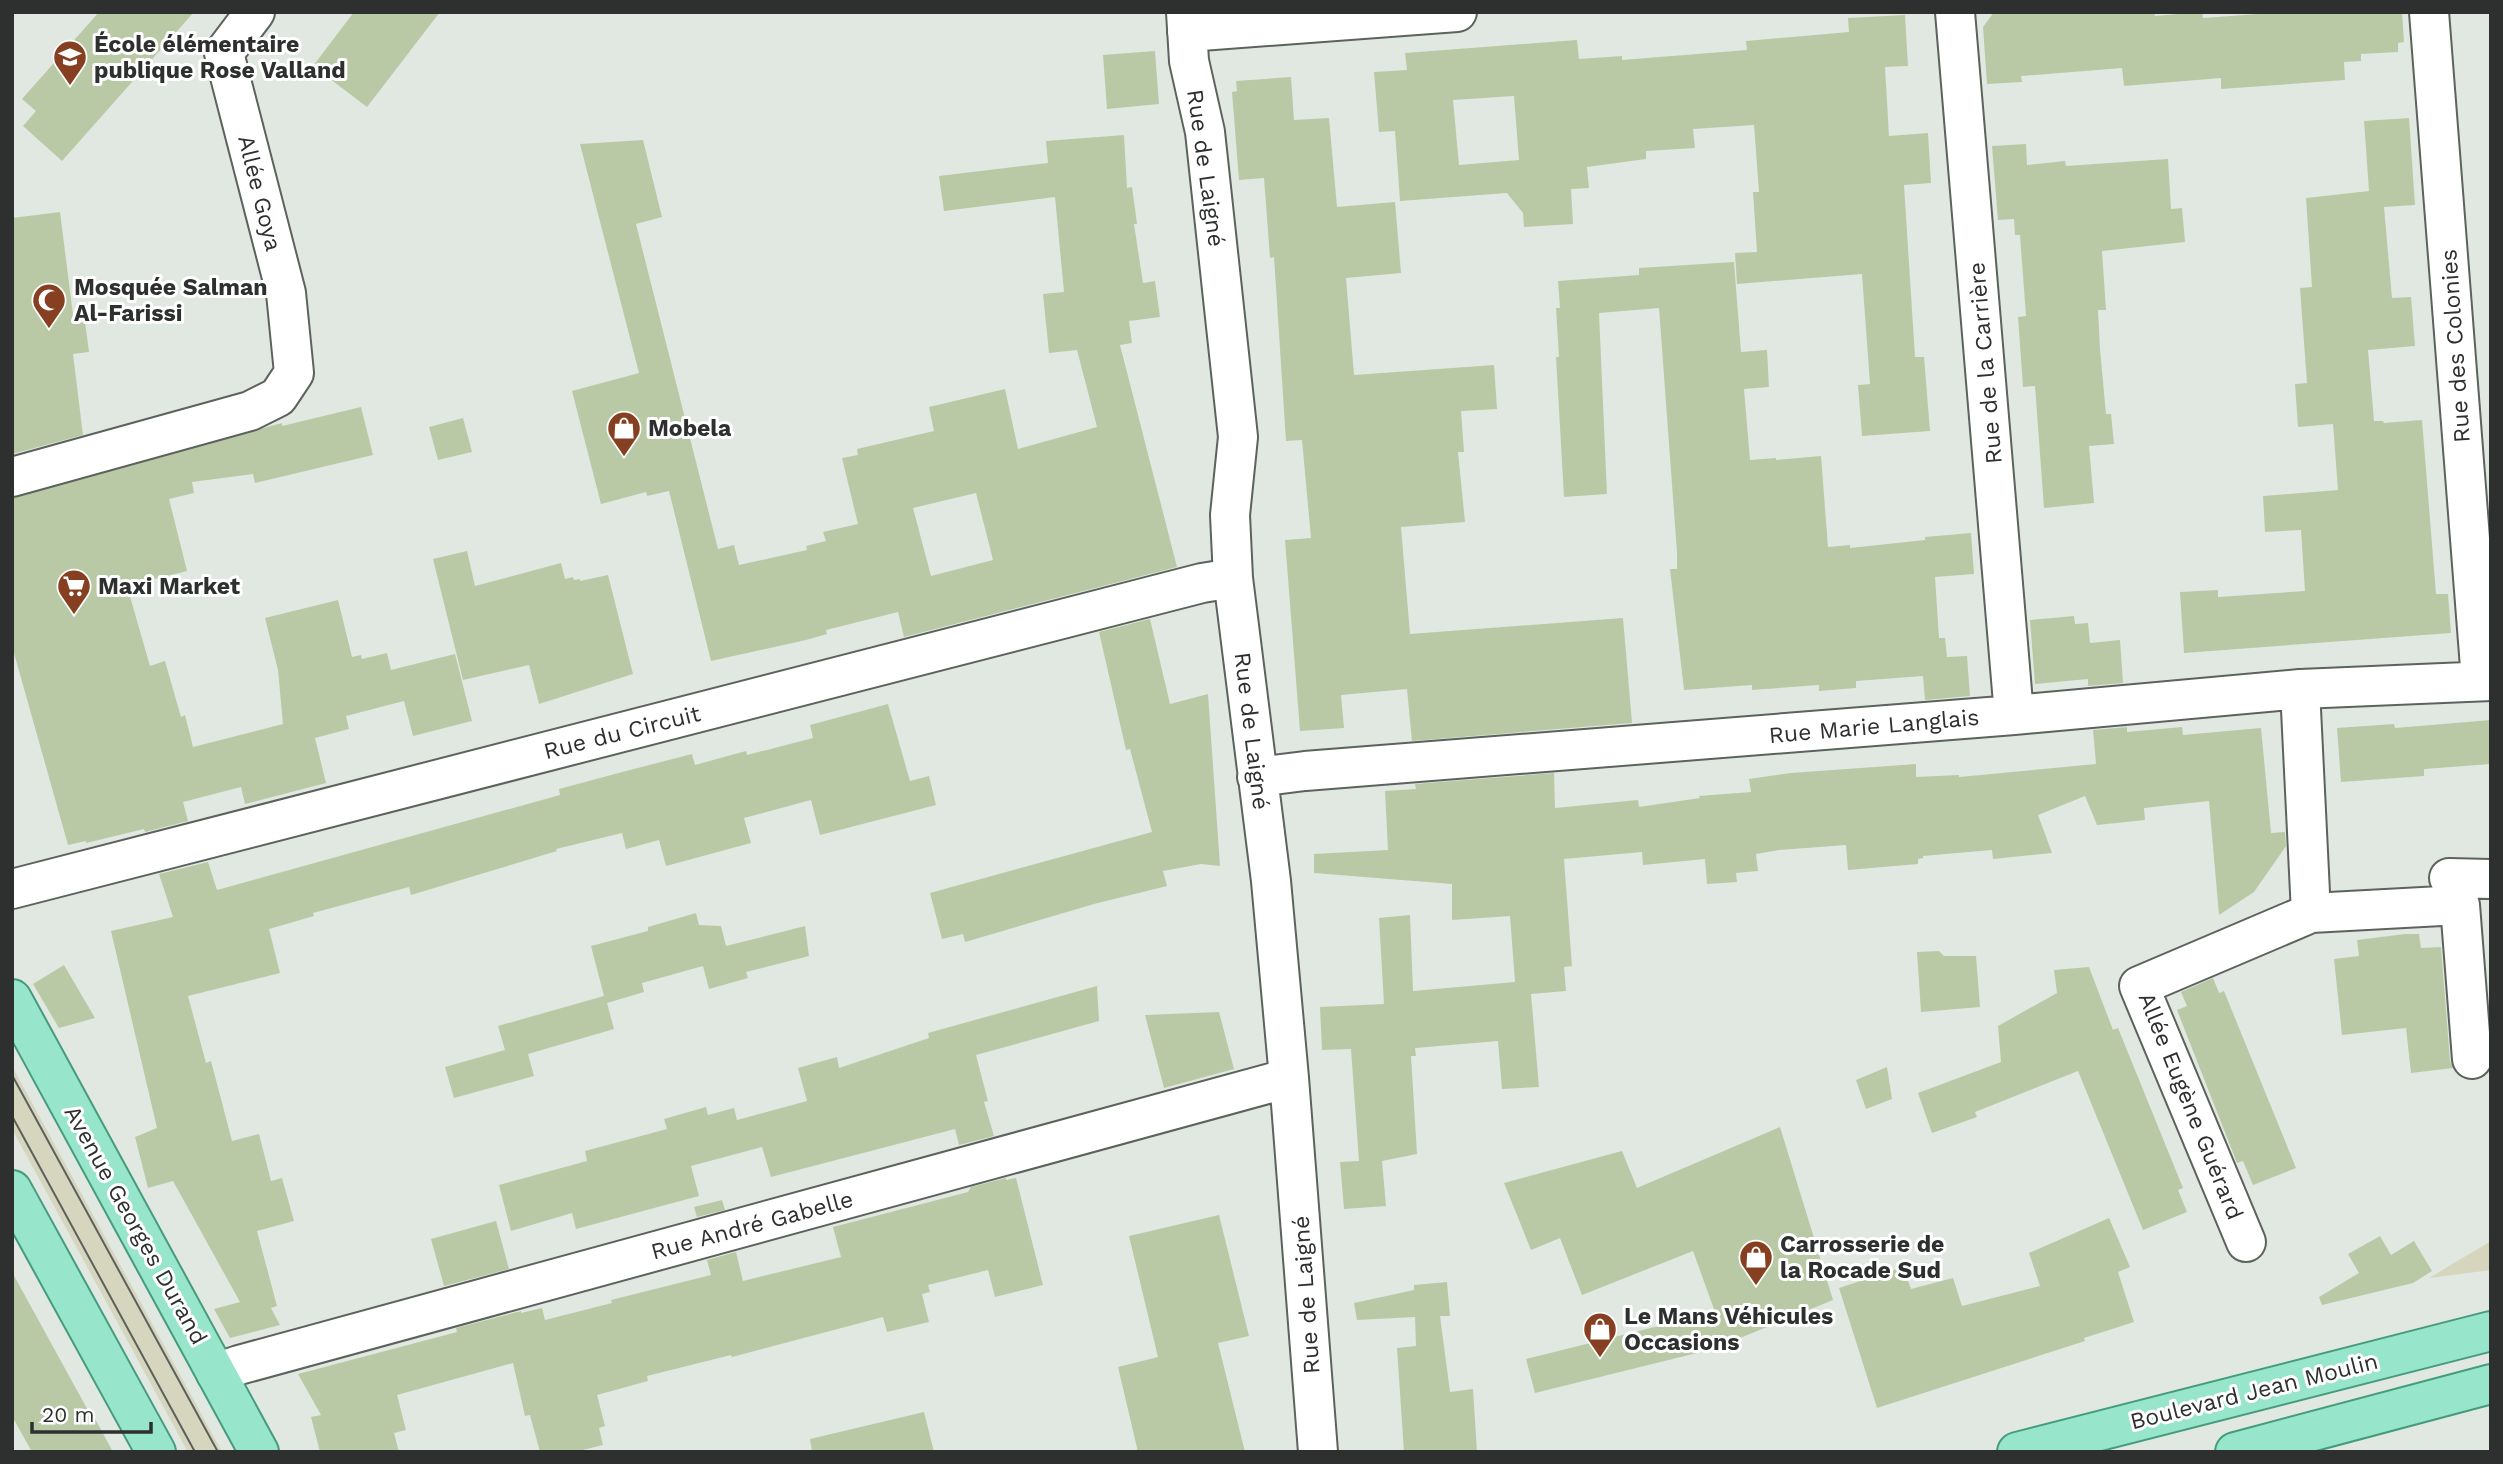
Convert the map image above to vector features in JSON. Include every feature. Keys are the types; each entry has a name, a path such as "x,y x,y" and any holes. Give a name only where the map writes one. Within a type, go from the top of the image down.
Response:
{"main road":[{"name":"Avenue Georges Durand","path":"12,999 259,1452"},
{"path":"12,1191 156,1452"},
{"name":"Boulevard Jean Moulin","path":"2017,1452 2491,1331"},
{"path":"2235,1452 2491,1384"}],"street":[{"name":"Allée Goya","path":"12,477 250,411 278,397 294,373 286,293 224,53 255,12"},
{"path":"1187,22 1457,12"},
{"name":"Rue de la Carrière","path":"1955,12 2014,715"},
{"name":"Rue des Colonies","path":"2429,12 2486,680"},
{"name":"Rue de Laigné","path":"1187,22 1189,61 1205,132 1238,437 1230,515 1233,578 1271,881 1318,1452"},
{"name":"Rue du Circuit","path":"12,889 1202,583 1233,578"},
{"name":"Rue Marie Langlais","path":"1257,777 2300,689 2486,680"},
{"path":"2300,689 2311,913"},
{"path":"2449,878 2491,879"},
{"name":"Allée Eugène Guérard","path":"2246,1242 2140,986 2311,913 2460,905 2472,1059"},
{"name":"Rue André Gabelle","path":"216,1373 239,1364 1289,1078"}],"green space":[{"path":"12,1066 222,1452 188,1452 12,1129"},
{"path":"2491,1241 2491,1270 2429,1278"}],"building":[{"name":"École élémentaire publique Rose Valland","path":"99,12 194,12 62,161 23,126 36,111 22,99"},
{"path":"354,12 440,12 367,107 313,66"},
{"path":"1994,12 2154,12 2155,16 2202,12 2203,18 2286,12 2402,12 2404,42 2398,43 2398,52 2361,54 2361,61 2344,62 2345,80 2221,89 2221,78 2124,86 2122,68 2021,76 2022,82 1987,84 1983,27"},
{"path":"1905,15 1908,66 1885,67 1889,136 1928,133 1931,183 1904,185 1915,357 1924,357 1930,431 1862,436 1858,385 1870,384 1862,274 1737,284 1735,253 1757,252 1753,192 1759,192 1754,125 1693,129 1695,148 1646,151 1646,159 1587,167 1589,188 1571,189 1573,224 1524,227 1523,213 1507,193 1400,201 1395,131 1379,132 1374,72 1407,70 1405,53 1577,40 1579,59 1622,56 1622,60 1747,50 1746,41 1849,32 1848,18","holes":["1514,96 1519,160 1459,165 1453,100"]},
{"path":"1155,51 1159,104 1107,109 1103,55"},
{"path":"1291,77 1294,120 1329,118 1337,207 1395,202 1401,273 1346,278 1354,375 1494,365 1497,409 1461,411 1464,452 1458,452 1465,522 1401,527 1410,634 1623,618 1632,723 1412,741 1407,689 1341,695 1344,728 1300,731 1285,540 1311,538 1302,440 1286,441 1274,257 1270,258 1264,178 1239,180 1232,92 1237,91 1236,81"},
{"path":"2409,118 2415,205 2384,207 2392,298 2411,297 2415,346 2368,350 2374,421 2384,423 2422,420 2436,594 2448,594 2451,633 2184,653 2180,592 2218,590 2218,597 2305,591 2301,530 2265,532 2263,496 2338,490 2333,424 2298,427 2295,384 2307,383 2300,288 2312,287 2306,198 2369,191 2364,121"},
{"path":"1124,135 1127,188 1132,187 1137,224 1134,224 1143,283 1155,281 1160,317 1129,321 1132,343 1120,345 1177,567 904,637 898,612 826,630 827,634 806,640 711,661 669,491 647,496 646,492 601,504 572,391 639,373 580,144 643,140 662,217 636,224 718,549 734,545 739,565 807,550 806,546 826,541 823,532 858,524 842,458 858,455 857,449 934,431 929,407 1005,389 1018,449 1097,427 1077,350 1049,353 1043,294 1064,292 1055,197 944,211 939,176 1048,163 1046,141","holes":["976,493 993,560 931,576 913,508"]},
{"path":"2026,144 2027,165 2065,161 2066,166 2168,159 2171,209 2182,208 2185,242 2102,251 2106,310 2098,310 2100,349 2106,414 2111,414 2114,444 2089,446 2094,503 2044,508 2035,386 2023,387 2018,317 2026,316 2020,235 2015,235 2014,219 1998,220 1992,146"},
{"name":"Mosquée Salman Al-Farissi","path":"60,212 74,323 85,322 89,352 73,354 83,435 12,454 12,218"},
{"path":"1734,262 1741,352 1767,350 1769,387 1744,389 1750,460 1821,456 1828,547 1850,545 1850,548 1971,533 1974,574 1935,577 1939,638 1945,638 1947,657 1967,656 1970,696 1925,700 1923,676 1856,681 1856,688 1819,691 1819,685 1752,690 1752,685 1684,690 1670,569 1677,569 1677,552 1659,308 1599,313 1607,494 1564,497 1556,357 1559,357 1556,308 1560,308 1558,281 1639,275 1639,268"},
{"path":"361,407 373,455 255,483 253,474 192,482 194,493 169,499 187,571 127,586 150,666 165,661 181,717 185,715 193,747 283,724 278,670 265,618 338,600 352,657 361,655 362,659 387,653 391,670 455,654 472,721 413,736 404,701 346,716 349,729 315,738 326,783 245,804 241,787 183,802 188,821 145,832 144,829 68,845 12,646 12,498 282,423 282,426"},
{"path":"463,418 472,452 438,460 429,427"},
{"path":"467,551 475,586 561,563 565,579 573,577 574,580 580,581 608,575 633,674 539,704 529,665 463,680 433,559"},
{"path":"2074,616 2075,624 2088,623 2090,643 2120,640 2123,683 2088,686 2088,679 2035,684 2030,620"},
{"path":"1150,619 1170,704 1208,694 1220,866 1201,864 1163,871 1167,886 1094,904 965,942 963,934 942,939 930,893 1152,832 1130,749 1126,750 1099,632"},
{"path":"888,704 910,781 929,776 936,805 820,835 811,800 744,818 751,843 666,866 659,840 626,849 622,833 556,849 557,851 411,895 409,887 313,913 314,916 269,929 280,973 188,996 206,1063 211,1061 232,1141 259,1134 271,1181 282,1178 294,1221 257,1231 277,1306 271,1308 280,1325 230,1338 214,1309 240,1302 173,1181 148,1188 135,1137 157,1128 111,931 173,917 159,874 208,862 217,890 560,795 559,789 692,754 695,765 746,751 747,755 813,738 810,725"},
{"path":"2491,720 2491,764 2424,769 2424,776 2341,782 2337,728 2394,724 2395,728"},
{"path":"2127,727 2127,732 2182,727 2183,735 2261,728 2271,833 2285,832 2286,846 2254,892 2219,915 2209,801 2144,808 2145,820 2097,825 2085,796 2038,815 2052,853 1993,859 1992,850 1923,856 1918,859 1918,864 1848,870 1846,845 1779,850 1756,854 1758,871 1736,873 1737,882 1707,884 1705,859 1643,865 1642,852 1564,859 1572,966 1564,967 1566,991 1531,994 1539,1087 1502,1089 1498,1041 1415,1048 1416,1056 1411,1056 1417,1154 1382,1161 1386,1206 1344,1209 1340,1162 1359,1161 1351,1049 1322,1050 1320,1007 1384,1004 1379,918 1410,915 1413,991 1515,982 1510,916 1452,920 1452,884 1314,873 1314,854 1388,850 1385,791 1416,789 1415,784 1554,773 1555,808 1638,800 1639,807 1700,798 1699,796 1751,792 1749,779 1791,773 1916,764 1916,777 1959,777 2096,764 2093,730"},
{"path":"696,913 699,925 721,926 726,946 805,926 809,956 746,972 748,978 709,989 703,966 642,983 644,992 607,1003 614,1029 528,1054 534,1076 454,1098 445,1067 505,1050 498,1026 604,996 591,946 648,931 648,927"},
{"path":"2419,934 2421,948 2441,947 2450,1061 2453,1068 2411,1073 2406,1028 2342,1035 2334,959 2359,956 2357,940"},
{"path":"1939,951 1944,956 1976,956 1980,1007 1921,1012 1917,952"},
{"path":"64,965 95,1018 59,1028 33,984"},
{"path":"2089,967 2113,1030 2118,1028 2183,1188 2178,1190 2187,1212 2143,1230 2078,1071 1975,1112 1977,1117 1932,1133 1918,1093 2001,1062 1998,1026 2057,993 2054,970"},
{"path":"2213,978 2219,993 2224,991 2296,1168 2253,1185 2243,1161 2237,1163 2177,1010 2187,1006 2181,992"},
{"path":"1097,986 1099,1021 976,1055 988,1101 984,1102 994,1136 959,1145 955,1129 771,1177 762,1147 691,1166 699,1196 576,1229 572,1213 511,1231 499,1185 587,1161 585,1151 667,1129 664,1119 706,1107 708,1115 734,1108 737,1120 807,1101 798,1068 837,1057 839,1068 929,1038 928,1033"},
{"path":"1219,1012 1234,1069 1164,1088 1145,1015"},
{"path":"1887,1067 1892,1099 1866,1109 1856,1080"},
{"path":"1780,1127 1833,1300 1713,1349 1535,1393 1526,1359 1715,1312 1693,1251 1582,1295 1560,1238 1531,1250 1504,1183 1622,1151 1637,1188"},
{"path":"1016,1178 1043,1285 995,1297 988,1270 928,1285 930,1292 922,1294 929,1322 887,1332 883,1317 732,1357 731,1355 647,1376 648,1381 597,1395 605,1426 599,1428 603,1445 575,1452 540,1452 530,1415 525,1416 513,1363 397,1395 406,1430 394,1433 399,1452 320,1452 311,1417 321,1415 298,1374 457,1332 456,1328 521,1311 542,1308 545,1320 612,1303 611,1300 711,1275 707,1260 736,1252 743,1281 841,1257 833,1227 968,1192 971,1187"},
{"path":"722,1200 725,1210 697,1217 694,1207"},
{"path":"1219,1215 1249,1336 1218,1343 1245,1452 1138,1452 1118,1367 1158,1357 1129,1236"},
{"path":"2109,1218 2130,1267 2118,1272 2134,1322 2084,1338 2085,1341 1877,1408 1839,1288 1903,1267 1911,1289 1953,1278 1962,1306 2040,1286 2029,1253"},
{"path":"496,1221 509,1269 444,1286 431,1239"},
{"path":"2380,1236 2391,1255 2414,1241 2432,1271 2413,1283 2322,1305 2319,1297 2359,1273 2348,1254"},
{"path":"12,1272 113,1452 32,1452 12,1416"},
{"path":"1447,1282 1450,1316 1440,1316 1450,1392 1473,1389 1477,1452 1404,1452 1397,1348 1416,1346 1415,1317 1357,1320 1354,1303 1414,1290 1414,1285"},
{"path":"924,1412 934,1452 812,1452 810,1439"}],"tram line":[{"path":"12,1075 218,1452"},
{"path":"12,1116 195,1452"}],"place":[{"name":"École élémentaire publique Rose Valland","path":"70,87"},
{"name":"Mosquée Salman Al-Farissi","path":"49,330"},
{"name":"Mobela","path":"624,458"},
{"name":"Maxi Market","path":"74,616"},
{"name":"Carrosserie de la Rocade Sud","path":"1756,1287"},
{"name":"Le Mans Véhicules Occasions","path":"1600,1359"}]}
